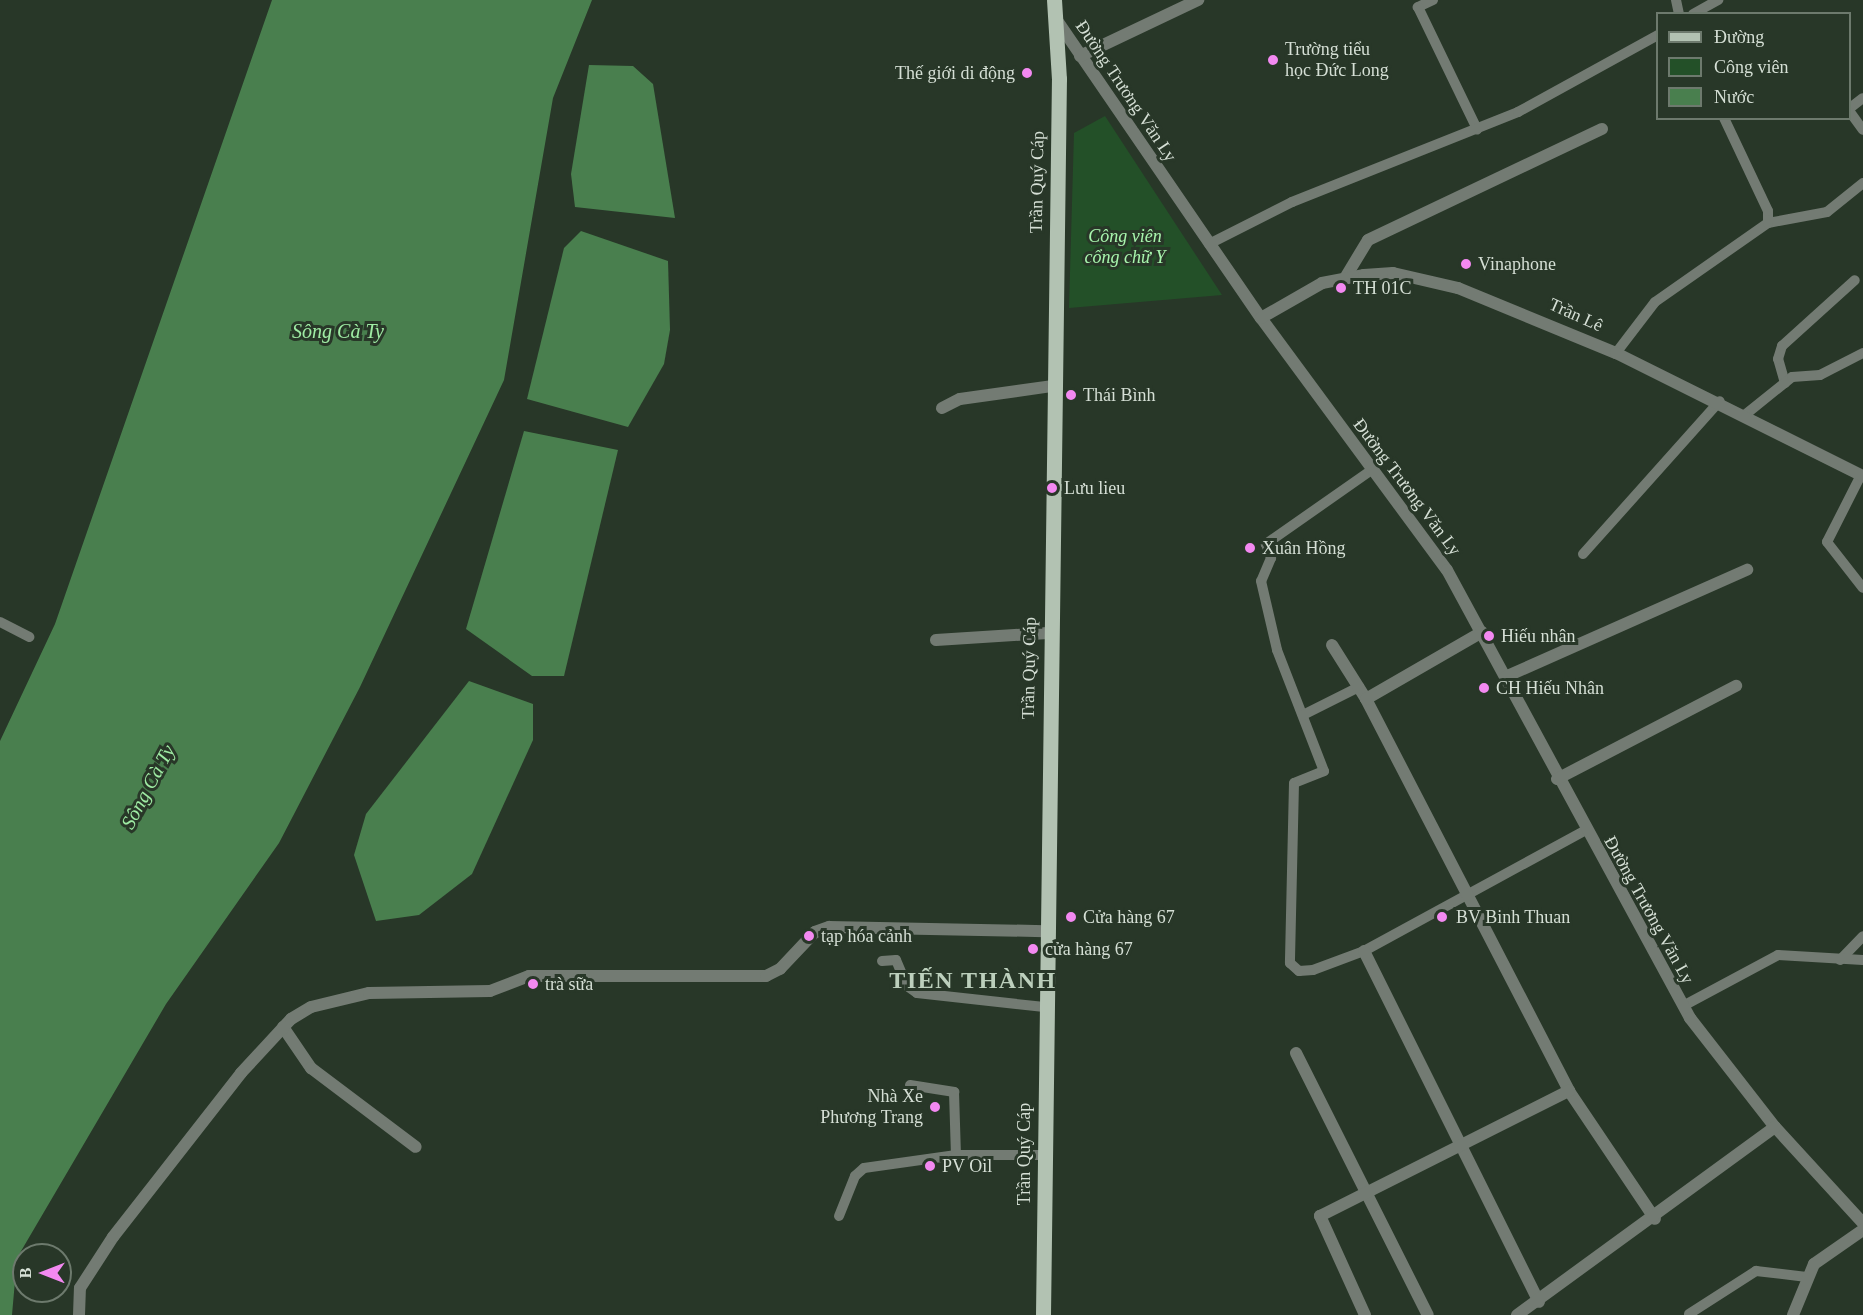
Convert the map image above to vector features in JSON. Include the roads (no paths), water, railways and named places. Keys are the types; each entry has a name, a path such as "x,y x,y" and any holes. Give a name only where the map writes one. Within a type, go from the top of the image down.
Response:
{"main road":[{"name":"Trần Quý Cáp","path":"1043,1315 1048,633 1058,22 1054,0"}],"street":[{"path":"1080,56 1198,0"},
{"name":"Đường Trương Văn Ly","path":"1058,22 1261,318 1422,532 1482,632 1584,831 1683,1006 1775,1127 1863,1223"},
{"path":"1345,278 1368,240 1602,129"},
{"name":"Trần Lê","path":"1261,318 1322,284 1345,278 1393,273 1458,288 1616,353 1720,401 1862,476"},
{"path":"942,408 970,397 1053,386"},
{"path":"1504,677 1747,570"},
{"path":"1366,699 1482,632"},
{"path":"936,640 1048,633"},
{"path":"1332,645 1366,699 1464,896 1569,1091 1655,1219"},
{"path":"1557,779 1736,686"},
{"path":"79,1315 80,1288 113,1237 283,1027 311,1007 339,998 490,991 529,976 766,976 780,969 814,932 829,927 1045,931"},
{"path":"1364,951 1539,1302"},
{"path":"283,1027 311,1068 416,1147"},
{"path":"1296,1053 1428,1315"},
{"path":"1365,1315 1320,1222 1323,1213 1569,1091"},
{"path":"1517,1315 1539,1302 1655,1219 1775,1127"},
{"path":"1793,1315 1814,1264 1863,1230"}],"lane":[{"path":"1433,0 1418,7 1477,129"},
{"path":"1697,12 1718,0"},
{"path":"1209,244 1284,206 1477,129 1656,36"},
{"path":"1851,109 1863,98"},
{"path":"1851,112 1863,130"},
{"path":"1725,120 1768,211 1768,223"},
{"path":"1616,353 1655,302 1768,223 1827,212 1863,183"},
{"path":"1785,383 1778,359 1782,346 1855,280"},
{"path":"1746,414 1785,383 1820,375 1863,353"},
{"path":"1583,554 1720,401"},
{"path":"1373,469 1266,544 1271,558 1261,581 1277,650 1324,771 1294,783 1290,963 1299,971 1313,970 1364,951 1584,831"},
{"path":"1862,476 1827,542 1863,588"},
{"path":"0,622 29,638"},
{"path":"1303,715 1359,687"},
{"path":"1840,960 1863,936"},
{"path":"1683,1006 1778,955 1863,960"},
{"path":"882,961 896,960 906,986 917,993 1044,1008"},
{"path":"910,1085 954,1092 956,1155"},
{"path":"839,1216 855,1176 864,1168 956,1155 1044,1155"},
{"path":"1689,1314 1756,1271 1807,1277"}],"water":[{"name":"Sông Cà Ty","path":"272,0 592,0 553,98 504,380 360,687 279,843 166,1004 26,1243 12,1243 12,1315 0,1315 0,741 55,624"},
{"path":"589,65 633,66 653,84 675,218 575,207 571,174"},
{"path":"581,231 668,261 670,330 664,364 628,427 527,399 564,248"},
{"path":"524,431 618,450 564,676 532,676 466,629"},
{"path":"469,681 533,704 533,740 472,874 419,915 376,921 354,855 366,814"}],"place":[{"name":"Trường tiểu học Đức Long","path":"1273,60"},
{"name":"Thế giới di động","path":"1027,73"},
{"name":"Vinaphone","path":"1466,264"},
{"name":"TH 01C","path":"1341,288"},
{"name":"Thái Bình","path":"1071,395"},
{"name":"Lưu lieu","path":"1052,488"},
{"name":"Xuân Hồng","path":"1250,548"},
{"name":"Hiếu nhân","path":"1489,636"},
{"name":"CH Hiếu Nhân","path":"1484,688"},
{"name":"Cửa hàng 67","path":"1071,917"},
{"name":"BV Binh Thuan","path":"1442,917"},
{"name":"tạp hóa cảnh","path":"809,936"},
{"name":"cửa hàng 67","path":"1033,949"},
{"name":"trà sữa","path":"533,984"},
{"name":"Nhà Xe Phương Trang","path":"935,1107"},
{"name":"PV Oil","path":"930,1166"}],"district":[{"name":"TIẾN THÀNH","path":"973,981"}],"park label":[{"name":"Công viên cổng chữ Y","path":"1125,247"}]}
